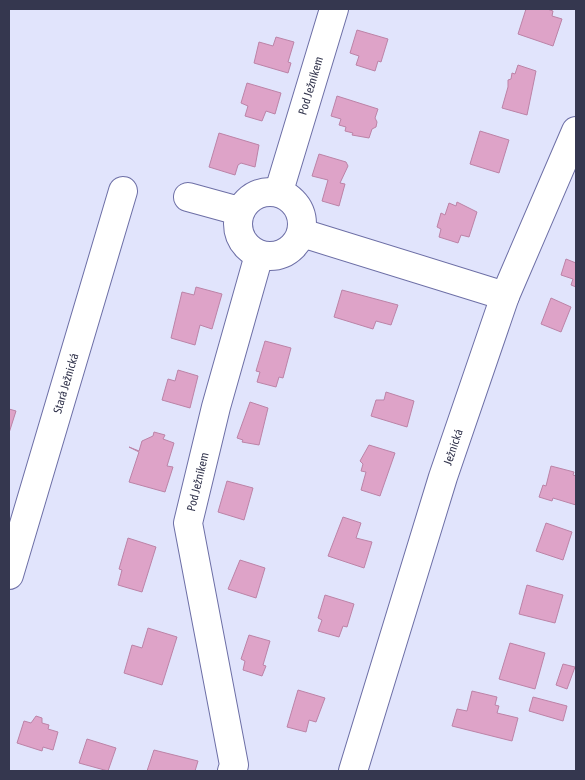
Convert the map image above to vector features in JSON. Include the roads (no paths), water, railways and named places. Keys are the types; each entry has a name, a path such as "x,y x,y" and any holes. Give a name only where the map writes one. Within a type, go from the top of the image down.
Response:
{"street":[{"name":"Pod Ježníkem","path":"279,191 334,9"},
{"name":"Ježnická","path":"353,771 443,477 505,296 576,132"},
{"name":"Stará Ježnická","path":"9,575 123,191"},
{"path":"263,191 279,191 294,200 302,216 302,233 292,248 277,256 260,255 244,245 237,229 239,211 248,198 263,191"},
{"path":"188,197 239,211"},
{"path":"302,233 505,296"},
{"name":"Pod Ježníkem","path":"232,771 234,765 188,523 216,407 260,255"}]}
